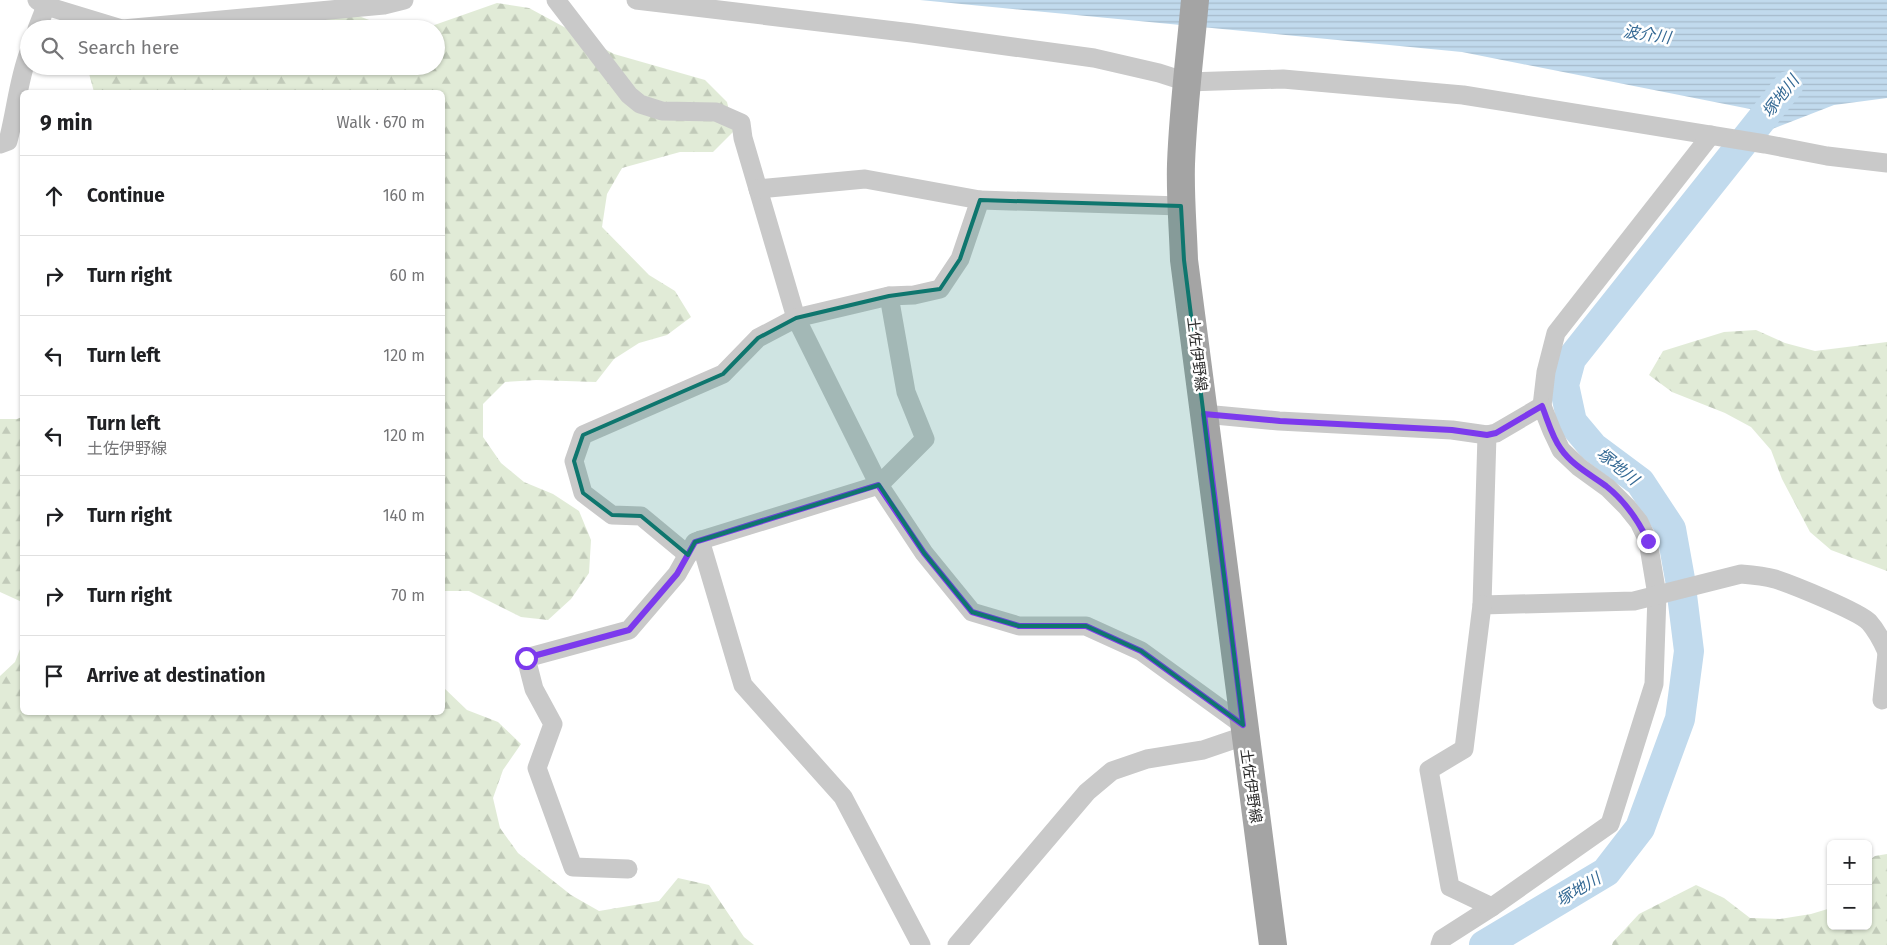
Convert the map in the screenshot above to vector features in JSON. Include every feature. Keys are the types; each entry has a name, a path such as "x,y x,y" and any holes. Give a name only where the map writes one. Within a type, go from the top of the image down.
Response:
{"main road":[{"name":"土佐伊野線","path":"1196,0 1181,164 1184,260 1273,945"}],"street":[{"path":"221,20 384,5 404,0"},
{"path":"556,0 629,95 640,104 662,111 716,112 741,123 743,138 796,318 878,485 924,553 972,612 1019,626 1086,626 1141,651 1244,731 1203,750 1147,759 1112,771 1087,792 957,945"},
{"path":"636,0 912,33 1094,58 1160,73 1283,79 1463,95 1765,144 1827,156 1887,163"},
{"path":"38,20 41,3 95,20"},
{"path":"0,144 8,141 21,75"},
{"path":"1440,945 1442,939 1492,907 1610,824 1654,684 1657,595 1648,541 1639,522 1608,488 1579,467 1561,450 1552,432 1542,406 1546,372 1556,333 1716,136"},
{"path":"758,189 865,179 980,200 1181,206"},
{"path":"688,555 641,516 612,515 583,492 574,461 583,434 722,374 758,338 796,318 889,296 914,295 940,289 960,259 980,200"},
{"path":"628,869 573,867 537,768 553,724 534,689 526,658 629,630 677,574 695,542 878,485 925,439 906,392 889,296"},
{"path":"1204,414 1280,421 1452,430 1487,435 1496,433 1542,406"},
{"path":"1487,435 1482,604 1464,749 1429,770 1450,887 1492,907"},
{"path":"700,540 743,685 843,797 921,945"},
{"path":"1482,604 1634,601 1741,574 1775,579 1853,612 1868,621 1881,637 1887,652 1882,700"}],"highlighted area":[{"path":"980,200 1181,206 1184,260 1243,725 1141,651 1086,626 1019,626 972,612 924,553 879,485 695,542 688,555 641,516 612,515 583,493 574,461 583,435 723,374 758,338 796,318 889,296 940,289 960,259"}],"green space":[{"path":"497,3 529,8 614,54 705,80 727,102 734,131 713,152 680,152 622,168 607,194 602,227 649,275 675,291 691,317 667,335 639,343 614,359 596,382 536,380 505,382 483,404 483,437 501,463 524,482 553,494 579,511 591,540 589,573 571,599 548,620 521,617 469,591 445,591 445,90 93,90 89,75 445,75 445,21"},
{"path":"348,12 369,20 239,20"},
{"path":"1756,330 1785,343 1815,351 1887,342 1887,571 1831,550 1810,532 1782,479 1771,450 1751,427 1725,413 1672,392 1649,375 1663,351 1724,332"},
{"path":"20,418 20,601 0,592 0,419"},
{"path":"20,649 20,715 445,715 445,689 467,710 498,722 521,744 503,770 493,798 500,828 518,853 571,895 599,911 659,901 678,878 709,885 744,937 754,945 0,945 0,676 15,662"},
{"path":"1887,854 1887,945 1612,945 1639,914 1696,885 1724,898 1750,918 1780,919 1827,909 1827,930 1872,930 1872,858"}],"water":[{"name":"波介川","path":"920,0 1887,0 1887,98 1834,105 1772,129 1750,109 1462,52"}],"waterway":[{"name":"塚地川","path":"1484,945 1606,872 1640,828 1680,719 1689,651 1680,579 1671,529 1640,482 1593,447 1572,422 1564,385 1571,359 1788,86"}],"route":[{"path":"526,658 629,630 677,574 695,542 878,485 924,553 972,612 1019,626 1086,626 1141,651 1243,725 1204,414 1280,421 1452,430 1487,435 1496,433 1542,406 1561,450 1579,467 1608,488 1627,507 1639,522 1648,541"}]}
